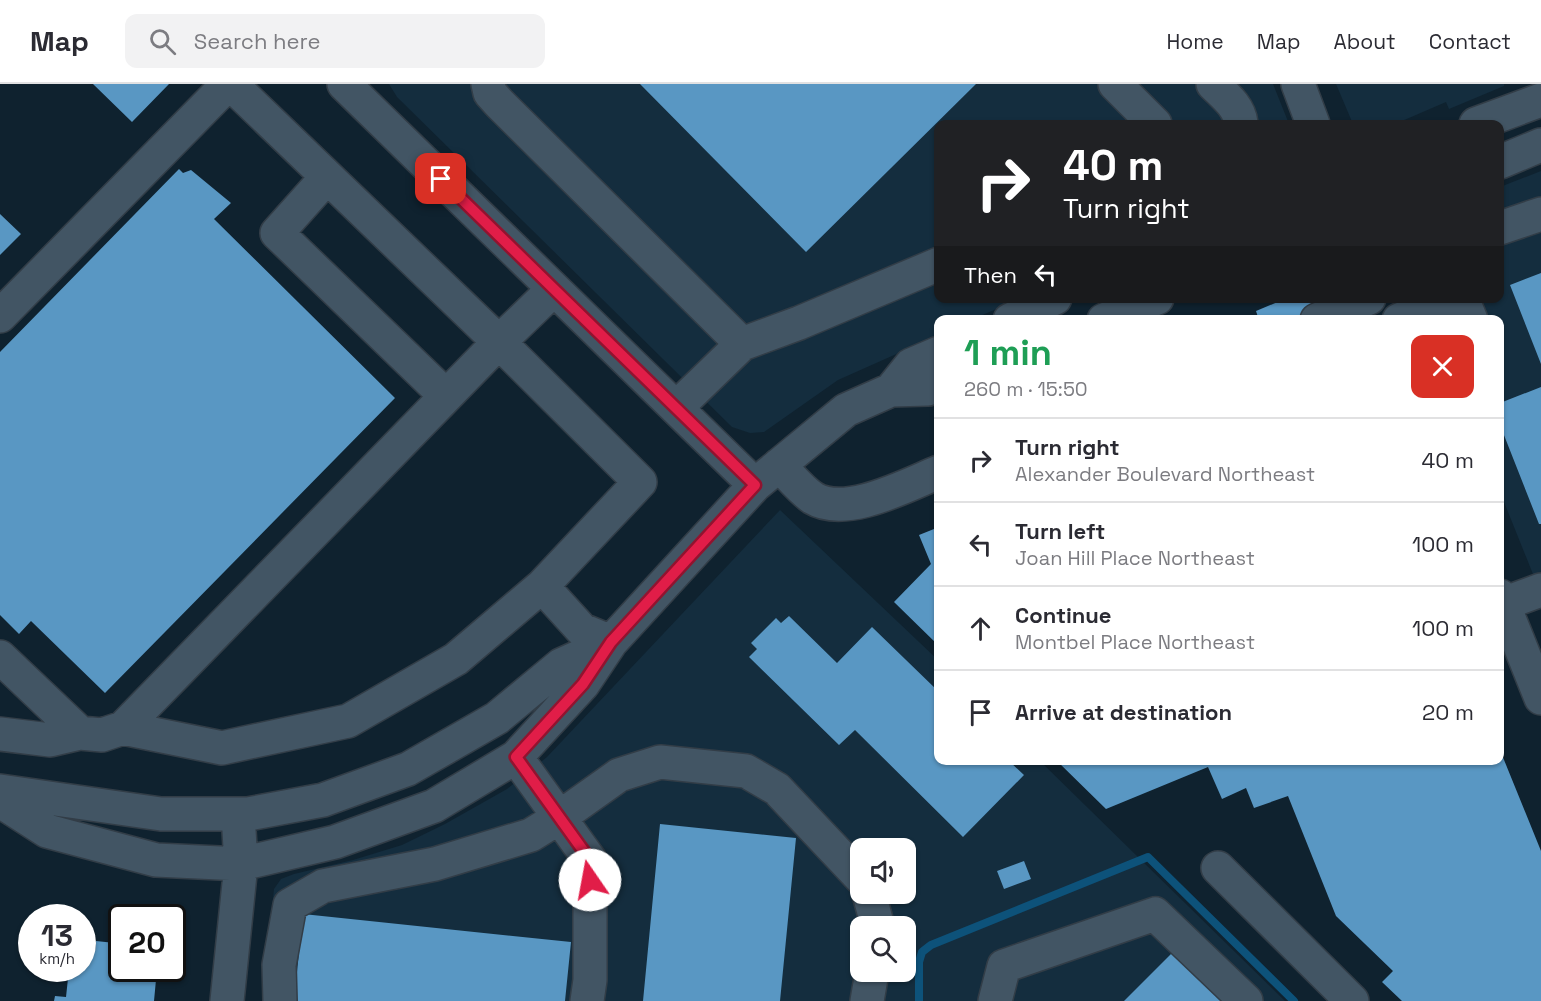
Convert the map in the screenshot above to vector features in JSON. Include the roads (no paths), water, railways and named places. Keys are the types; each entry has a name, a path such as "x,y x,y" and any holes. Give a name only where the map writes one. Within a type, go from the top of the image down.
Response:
{"street":[{"path":"0,315 229,84 500,342 640,482 542,586 456,659 348,721 222,748 123,728"},
{"path":"344,84 676,408 767,475 824,503 853,504 934,474"},
{"path":"488,84 490,93 499,103 742,344"},
{"path":"1115,84 1151,120"},
{"path":"1213,84 1235,106 1240,115 1239,120"},
{"path":"1298,84 1312,120"},
{"path":"1487,120 1541,100"},
{"path":"1504,160 1541,145"},
{"path":"327,177 277,233 446,396"},
{"path":"1504,227 1541,214"},
{"path":"676,408 742,344 799,323 934,266"},
{"path":"0,734 50,740 81,733 102,735 123,728 446,396 554,289"},
{"path":"1020,315 1045,303"},
{"path":"1116,315 1145,303"},
{"path":"1329,315 1357,303"},
{"path":"1410,315 1438,303"},
{"path":"891,390 911,365 934,354"},
{"path":"0,801 47,831 156,860 241,864 335,842 434,806 516,757 583,684 611,642 767,475 846,410 891,390 928,389 934,386"},
{"path":"542,586 582,630 611,642"},
{"path":"1504,599 1541,590"},
{"path":"1504,605 1541,698"},
{"path":"0,791 161,814 248,814 323,800 408,769 497,718 561,665 611,642"},
{"path":"0,657 81,733"},
{"path":"516,757 590,860 590,980 587,1001"},
{"path":"280,1001 279,965 290,904 323,886 435,864 531,835 560,818 619,775 660,762 746,771 777,789 850,866"},
{"path":"227,1001 241,864 238,814"},
{"path":"1218,868 1352,1001"},
{"path":"995,1001 1004,966 1155,914 1246,1001"},
{"path":"232,948 281,953"},
{"path":"867,1001 870,982"}],"waterway":[{"path":"919,1001 919,962 922,952 931,945 1148,857 1294,1001"}]}
